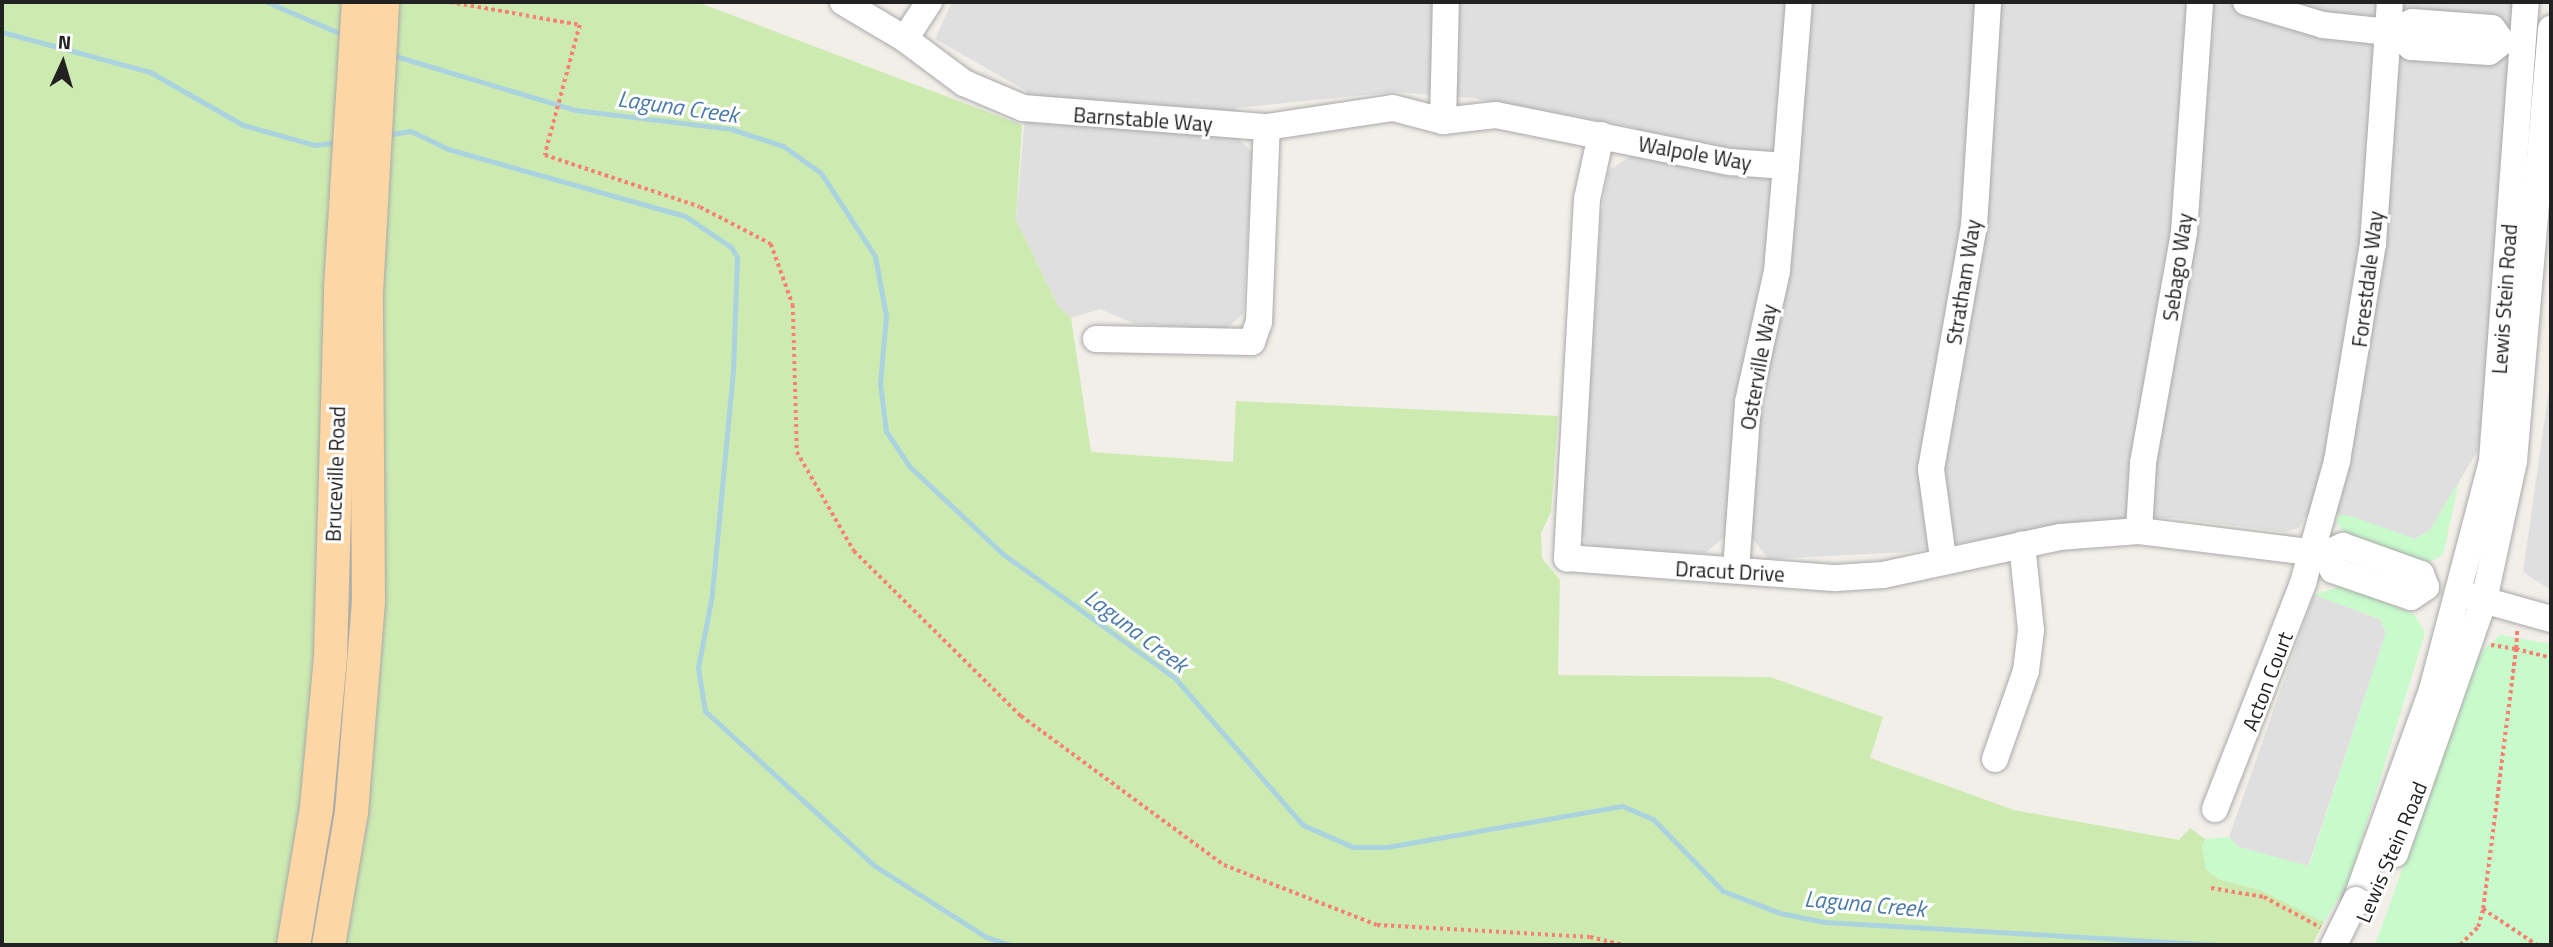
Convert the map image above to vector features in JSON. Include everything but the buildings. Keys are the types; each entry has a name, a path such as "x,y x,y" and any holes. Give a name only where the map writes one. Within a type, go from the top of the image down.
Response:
{"main road":[{"name":"Bruceville Road","path":"328,945 351,812 368,601 358,2"},
{"name":"Bruceville Road","path":"293,945 316,807 331,655 359,170 382,2"}],"street":[{"name":"Barnstable Way","path":"843,2 905,39 964,83 1023,107 1267,127 1393,108 1443,121"},
{"path":"905,39 929,2"},
{"path":"1443,121 1446,2"},
{"path":"1786,166 1799,2"},
{"name":"Stratham Way","path":"1943,558 1931,469 1972,239 1988,2"},
{"name":"Sebago Way","path":"2139,531 2143,463 2182,245 2200,2"},
{"path":"2246,2 2323,25 2393,33 2410,47 2489,52 2512,43"},
{"name":"Forestdale Way","path":"2319,552 2361,340 2393,33 2390,2"},
{"name":"Lewis Stein Road","path":"2363,903 2432,690 2492,461 2512,43 2525,2"},
{"path":"2541,2 2551,21"},
{"name":"Lewis Stein Road","path":"2337,941 2363,903 2407,822 2484,600 2514,461 2540,307 2551,29"},
{"name":"Walpole Way","path":"1443,121 1496,115 1730,162 1786,166"},
{"path":"1096,339 1252,342 1259,322 1267,127"},
{"name":"Dracut Drive","path":"1601,135 1587,199 1567,558 1836,578 1883,575 1943,558 2022,544 2139,531 2319,552"},
{"name":"Osterville Way","path":"1735,570 1748,402 1777,271 1786,166"},
{"path":"1996,759 2026,671 2031,618 2022,544"},
{"path":"2319,552 2333,570 2411,597 2427,587 2457,592 2551,619"},
{"name":"Acton Court","path":"2215,809 2319,552"}],"path":[{"path":"450,2 580,25 545,155 700,207 771,244 793,305 797,452 854,551 1021,716 1224,865 1377,925 1590,937 1625,945"},
{"path":"2460,945 2478,927 2483,909 2516,649 2551,658"},
{"path":"2211,888 2263,897 2337,941"},
{"path":"2483,909 2537,945"}],"shaded area":[{"path":"952,2 2523,2 2515,164 2478,450 2430,530 2415,539 2338,514 2306,515 2299,528 2285,532 2174,518 2109,519 1908,552 1769,559 1752,538 1723,538 1705,553 1597,547 1585,542 1580,529 1601,214 1609,170 1630,157 1638,128 1473,98 1395,92 1236,108 1238,138 1253,153 1243,314 1226,329 1135,324 1100,309 1071,318 1058,306 1016,220 1027,91 935,39"},
{"path":"2551,375 2551,590 2523,572"},
{"path":"2314,595 2380,619 2386,632 2308,867 2239,847 2229,837"}],"green space":[{"path":"2,2 697,2 1022,125 1016,220 1058,306 1071,318 1091,452 1233,462 1236,401 1558,416 1551,512 1541,533 1542,558 1560,580 1558,675 1770,677 1883,717 1870,758 2014,810 2179,840 2190,828 2205,839 2206,869 2218,879 2261,890 2324,922 2312,945 2,945"},
{"path":"2459,481 2443,555 2429,562 2348,537 2337,522 2338,514 2354,517 2415,539 2430,530"},
{"path":"2342,586 2414,614 2425,633 2349,880 2324,922 2261,890 2218,879 2206,869 2202,847 2205,839 2229,837 2239,847 2309,866 2386,632 2380,619 2314,595"},
{"path":"2500,635 2551,644 2551,945 2375,945 2481,652"}],"waterway":[{"name":"Laguna Creek","path":"267,2 344,35"},
{"name":"Laguna Creek","path":"2,32 150,72 243,125 315,145 338,142"},
{"name":"Laguna Creek","path":"392,55 575,110 731,129 783,146 821,173 875,256 886,316 880,383 886,431 910,467 1003,554 1175,678 1303,825 1353,847 1387,847 1622,806 1653,819 1723,891 1780,913 1824,922 2229,945"},
{"name":"Laguna Creek","path":"386,135 411,131 448,149 685,216 731,247 737,257 733,371 712,595 698,668 705,711 875,866 986,937 1011,945"}]}
